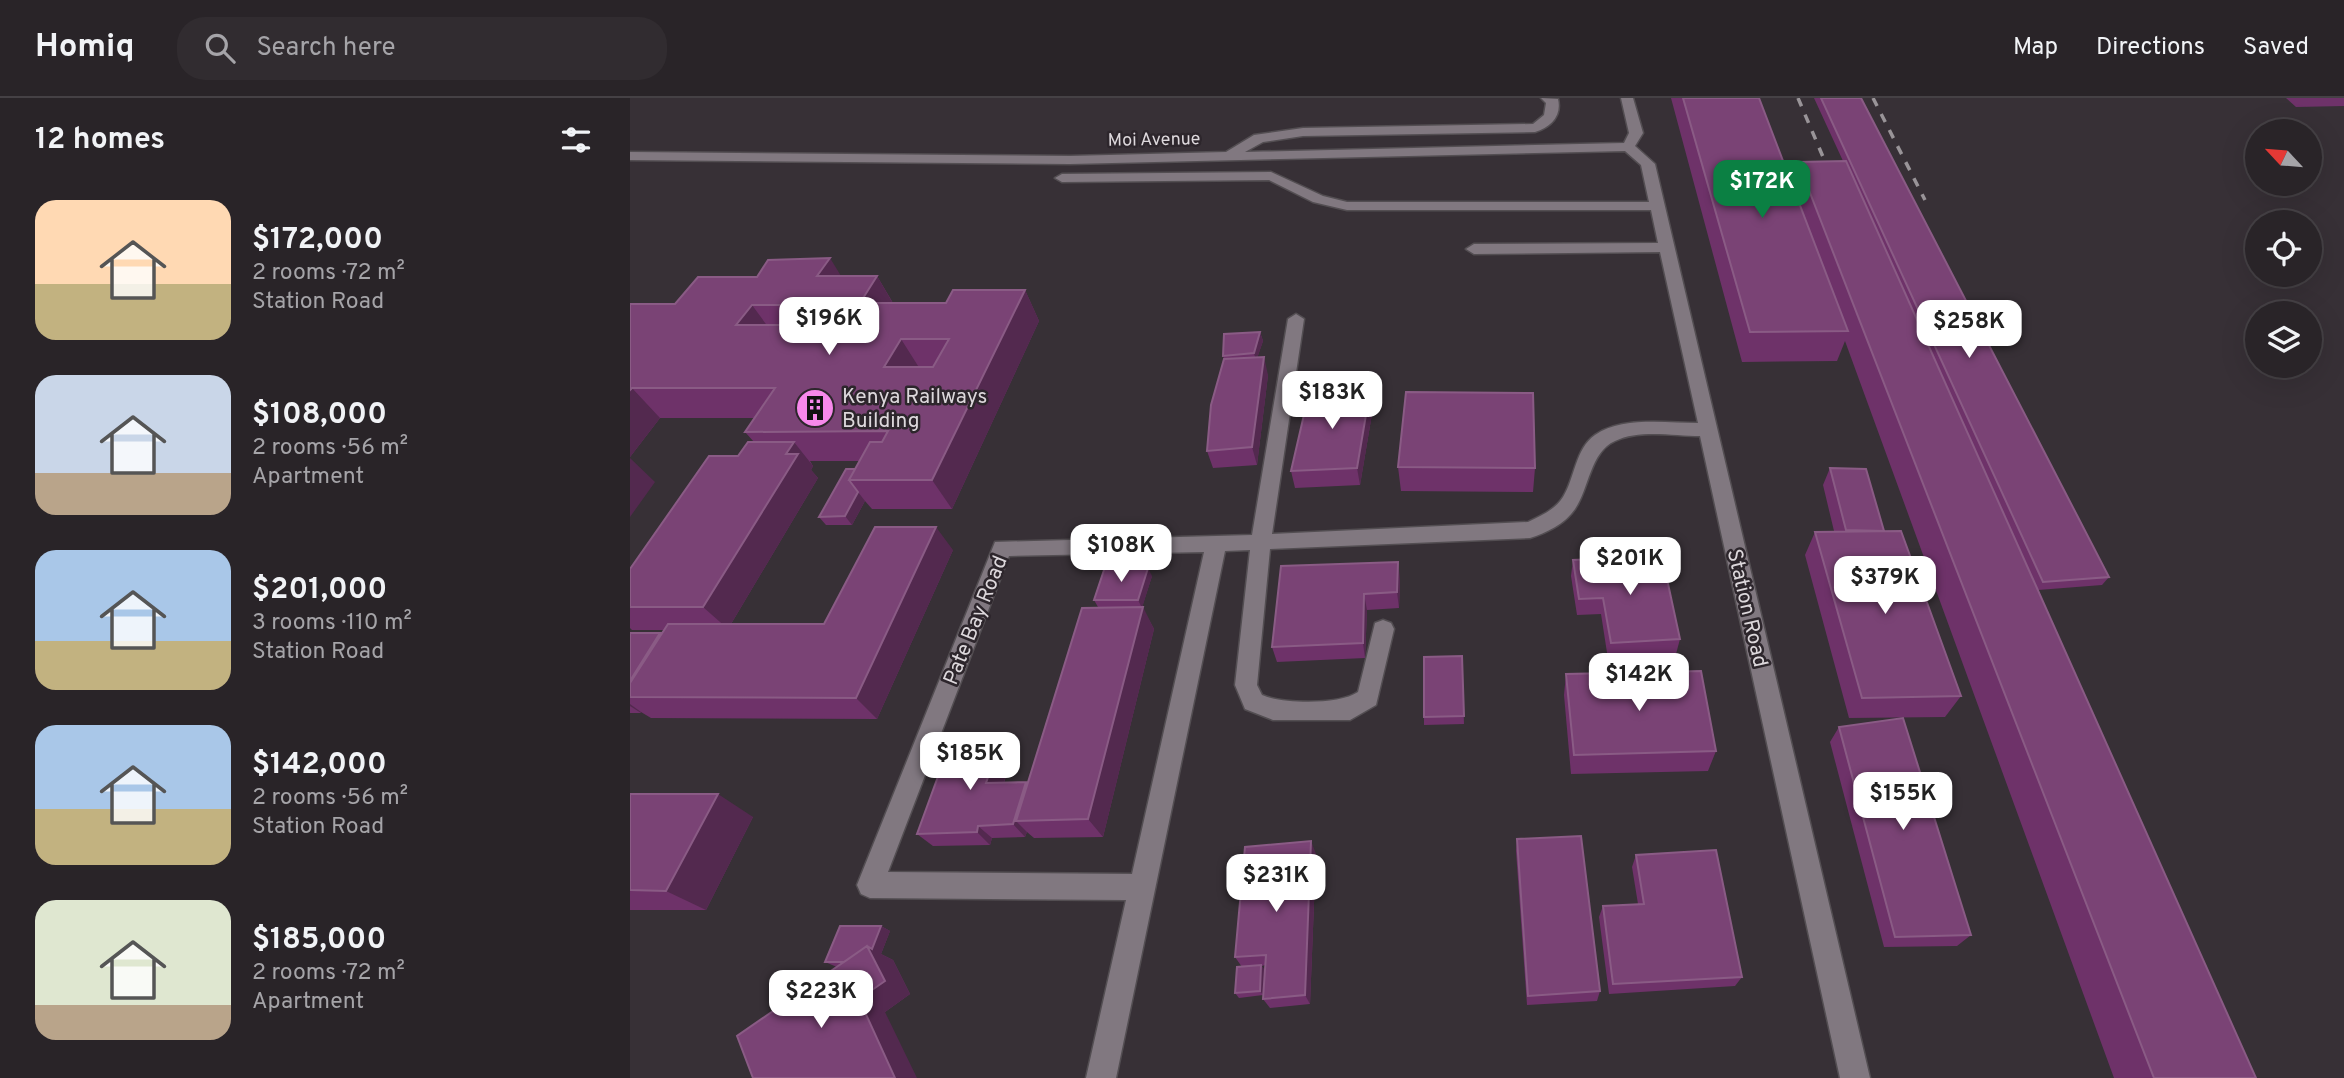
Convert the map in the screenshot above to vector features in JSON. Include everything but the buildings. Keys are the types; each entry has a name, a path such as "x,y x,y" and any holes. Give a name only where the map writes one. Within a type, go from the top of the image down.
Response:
{"street":[{"path":"1228,156 1259,138 1303,132 1535,128 1552,117 1553,102 1547,98"},
{"path":"1627,98 1636,133 1628,147"},
{"name":"Moi Avenue","path":"630,156 1070,160 1628,147"},
{"name":"Station Road","path":"1628,147 1648,164 1855,1078"},
{"path":"1062,178 1271,176 1318,199 1347,206 1658,206"},
{"path":"1475,249 1667,247"},
{"path":"1296,319 1261,542 1246,685 1253,702 1273,710 1350,710 1368,698 1383,629"},
{"path":"1101,1078 1216,544 1530,530 1553,519 1572,500 1592,448 1608,436 1630,431 1708,430"},
{"name":"Pate Bay Road","path":"1141,887 870,885 1002,548 1216,544"}],"railway":[{"path":"1798,98 1832,178"},
{"path":"1873,98 1925,200"}],"place":[{"name":"Kenya Railways Building","path":"815,408"}]}
